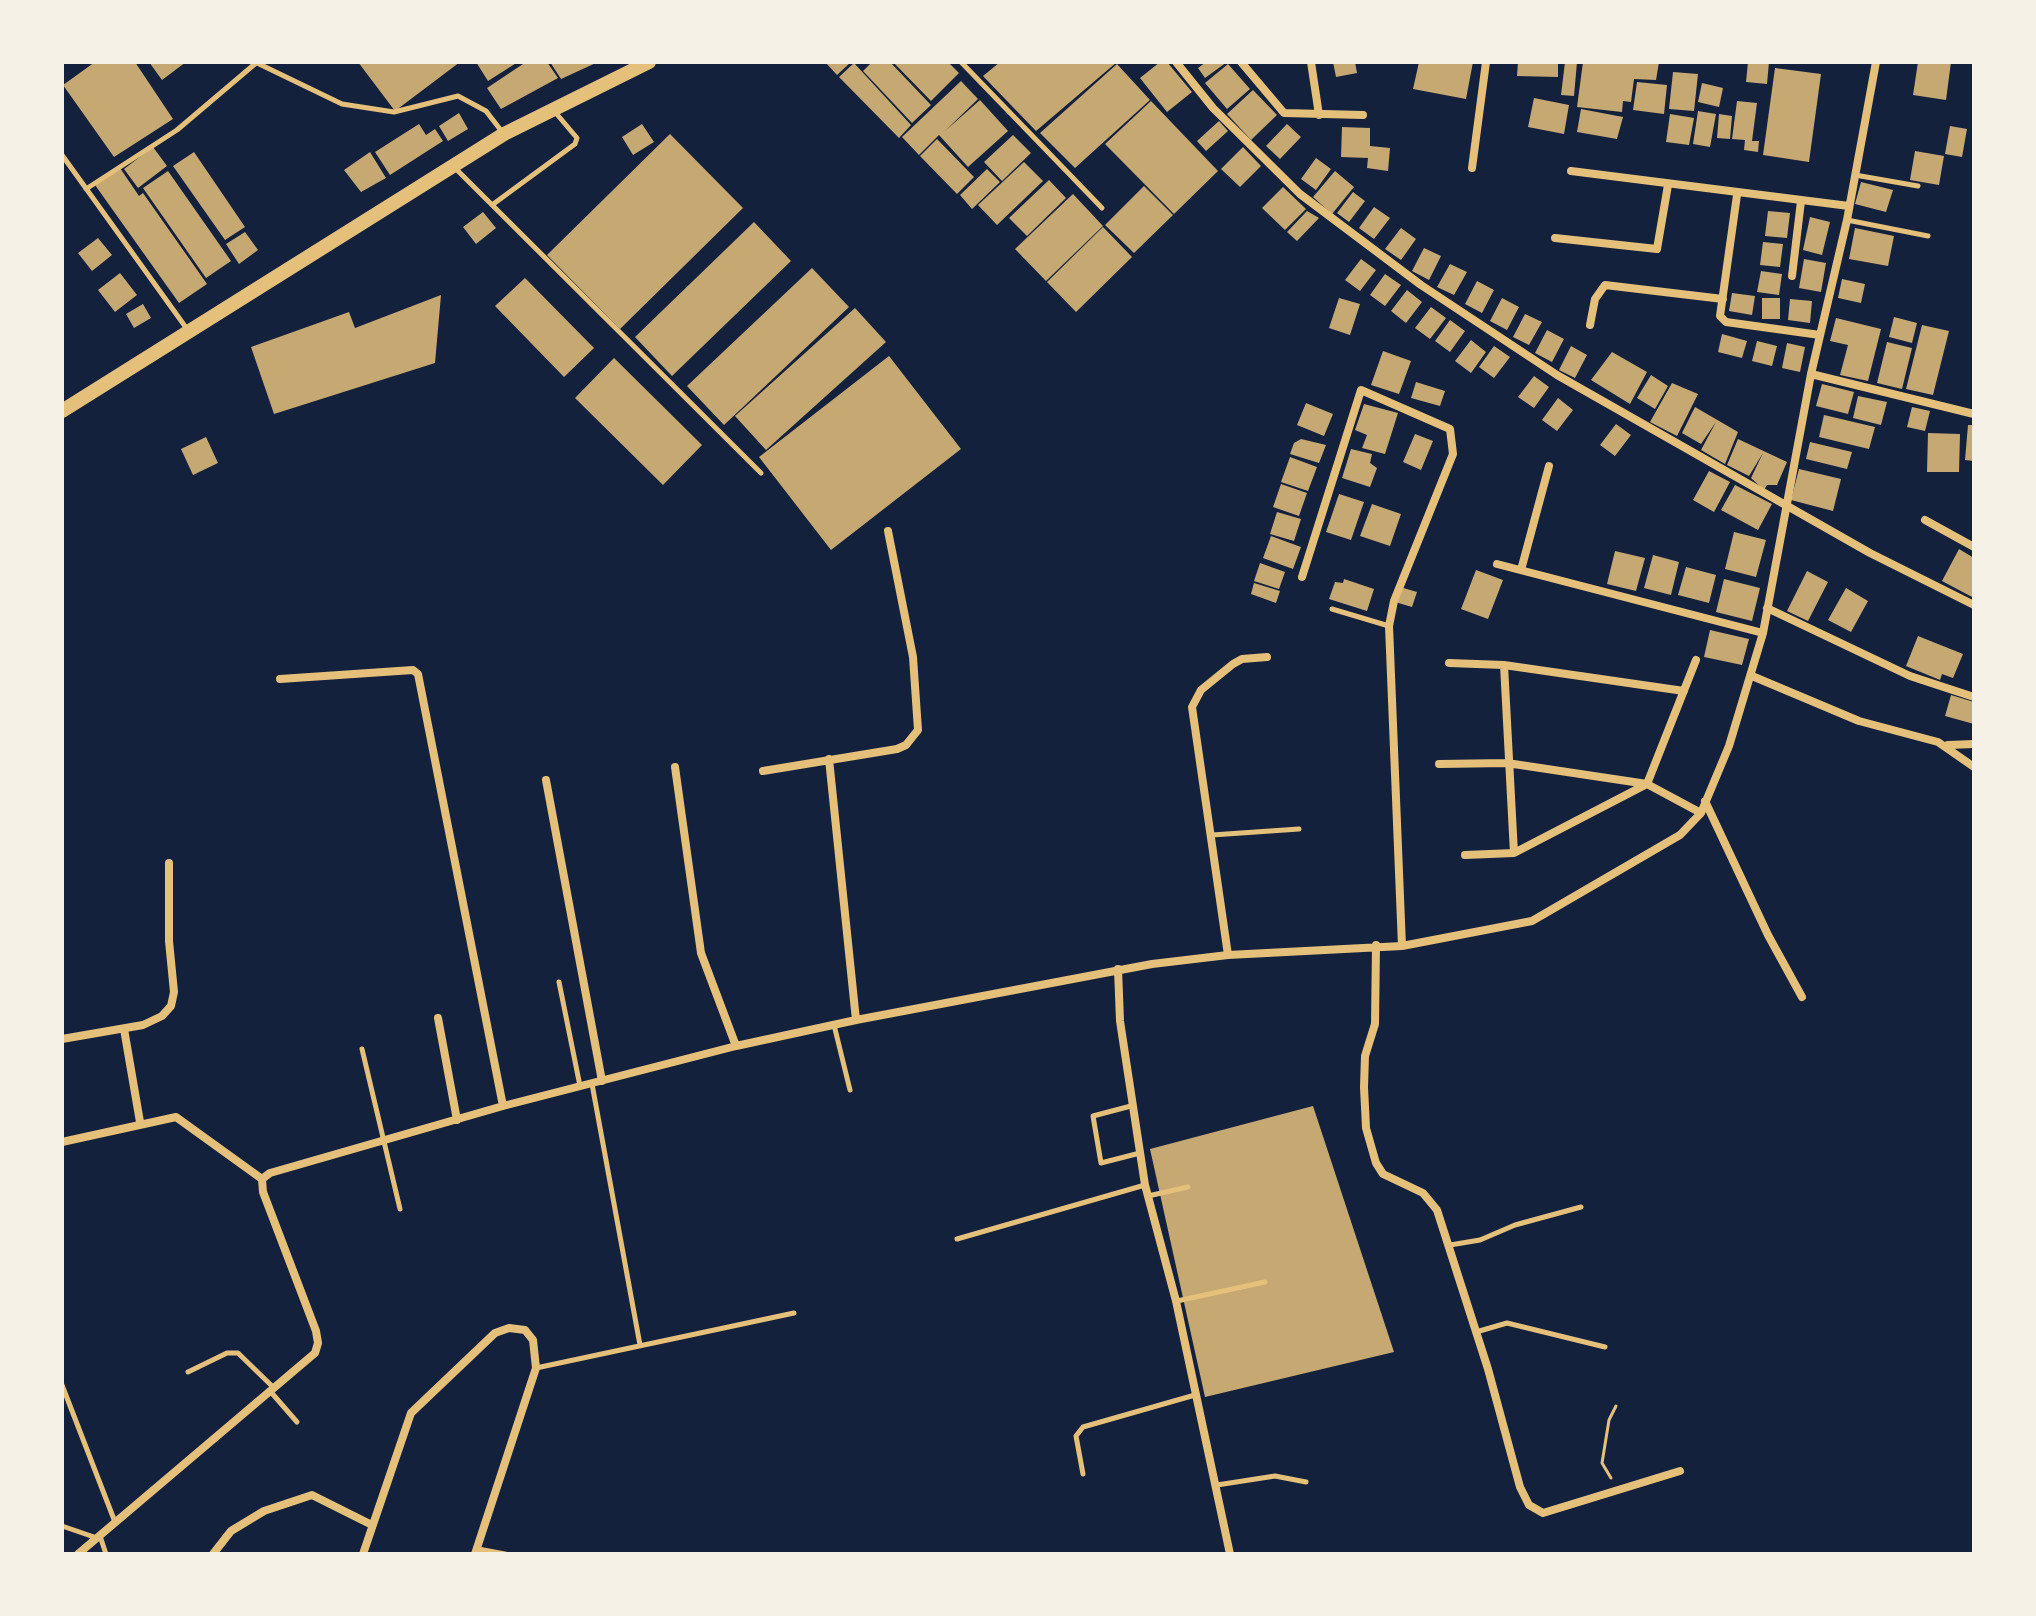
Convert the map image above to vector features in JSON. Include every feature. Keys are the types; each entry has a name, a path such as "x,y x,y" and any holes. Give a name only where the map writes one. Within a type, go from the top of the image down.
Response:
{"main road":[{"path":"62,411 504,134 649,62"}],"street":[{"path":"1176,62 1213,108 1300,194 1421,285 1557,375 1870,553 1974,605"},
{"path":"1241,62 1284,113 1363,115"},
{"path":"1311,62 1319,115"},
{"path":"1472,168 1486,62"},
{"path":"262,1179 270,1173 503,1106 736,1046 856,1020 1118,969 1228,955 1402,946 1532,921 1680,835 1701,813 1729,746 1763,633 1811,374 1847,220 1876,62"},
{"path":"1571,171 1737,195 1849,206"},
{"path":"1555,238 1657,249 1668,185"},
{"path":"1737,195 1720,316 1726,322 1820,335"},
{"path":"1792,276 1801,201"},
{"path":"1590,325 1595,299 1605,285 1723,299"},
{"path":"1811,374 1974,414"},
{"path":"1302,577 1361,390 1450,429 1453,454 1394,601 1389,626 1402,946"},
{"path":"1521,570 1549,466"},
{"path":"1925,520 1974,547"},
{"path":"763,771 897,749 906,745 918,730 913,657 888,531"},
{"path":"1497,564 1763,633"},
{"path":"1767,608 1910,676 1974,697"},
{"path":"1228,955 1192,707 1201,690 1233,664 1242,659 1267,657"},
{"path":"1465,855 1514,853 1647,784 1696,660"},
{"path":"1449,663 1504,665 1684,691"},
{"path":"1504,665 1514,853"},
{"path":"280,679 413,670 418,674 503,1106"},
{"path":"1752,676 1859,721 1947,745 1974,744"},
{"path":"1947,745 1974,767"},
{"path":"829,759 856,1020"},
{"path":"1439,764 1507,763 1647,784 1701,813"},
{"path":"675,767 701,953 736,1046"},
{"path":"546,780 597,1083"},
{"path":"1705,801 1768,935 1802,997"},
{"path":"62,1039 143,1025 162,1016 171,1006 174,992 169,941 169,863"},
{"path":"1376,945 1375,1024 1365,1056 1366,1128 1376,1163 1383,1174 1423,1193 1437,1210 1450,1245 1520,1487 1529,1505 1543,1513 1680,1471"},
{"path":"1118,969 1120,1021 1145,1185 1176,1301 1230,1554"},
{"path":"438,1018 457,1120"},
{"path":"124,1029 140,1122"},
{"path":"62,1142 140,1122 176,1117 262,1179 267,1203 318,1343 315,1353 78,1554"},
{"path":"363,1554 411,1413 495,1333 509,1328 525,1330 533,1340 536,1368 476,1552"},
{"path":"213,1554 231,1531 264,1511 312,1495 372,1525"}],"lane":[{"path":"961,62 1102,208"},
{"path":"86,189 177,130 256,63 342,104 394,112 458,96 486,111 504,134"},
{"path":"492,205 575,144 577,138 552,109"},
{"path":"62,155 187,330"},
{"path":"453,166 761,473"},
{"path":"1855,175 1918,186"},
{"path":"1847,220 1928,236"},
{"path":"1332,609 1389,626"},
{"path":"1211,835 1299,829"},
{"path":"559,982 580,1087"},
{"path":"834,1025 850,1090"},
{"path":"362,1049 400,1209"},
{"path":"597,1083 640,1345"},
{"path":"1131,1106 1093,1116 1101,1163 1140,1153"},
{"path":"957,1239 1145,1185"},
{"path":"1148,1196 1188,1187"},
{"path":"1450,1245 1480,1240 1515,1225 1581,1207"},
{"path":"1176,1301 1265,1282"},
{"path":"536,1368 794,1313"},
{"path":"1475,1333 1507,1323 1605,1347"},
{"path":"188,1372 227,1353 238,1353 297,1422"},
{"path":"62,1385 115,1523"},
{"path":"1083,1474 1076,1436 1083,1427 1197,1395"},
{"path":"1217,1485 1275,1476 1306,1482"},
{"path":"62,1526 99,1537 106,1554"},
{"path":"476,1552 505,1554"}],"path":[{"path":"1616,1406 1609,1420 1602,1463 1605,1473 1623,1489"}],"building":[{"path":"95,62 135,62 173,119 114,157 63,85"},
{"path":"149,62 186,62 162,80"},
{"path":"358,62 460,62 395,111"},
{"path":"476,62 518,62 488,81"},
{"path":"526,62 547,62 558,78 501,109 487,88"},
{"path":"550,62 598,62 561,79"},
{"path":"825,62 851,62 837,75"},
{"path":"872,62 890,62 931,105 912,123 863,71"},
{"path":"893,62 948,62 959,73 931,101"},
{"path":"1000,62 1117,62 1036,131 983,76"},
{"path":"1160,62 1167,62 1192,92 1167,112 1140,78"},
{"path":"1206,62 1227,62 1205,78 1198,68"},
{"path":"1333,62 1355,62 1357,73 1336,77"},
{"path":"1419,62 1473,62 1466,99 1413,89"},
{"path":"1518,62 1558,62 1558,77 1517,76"},
{"path":"1565,62 1577,62 1574,96 1561,95"},
{"path":"1583,62 1659,62 1656,80 1634,79 1631,102 1623,101 1622,112 1577,107"},
{"path":"1748,62 1769,62 1767,84 1746,82"},
{"path":"1918,62 1951,62 1946,100 1913,95"},
{"path":"854,63 911,125 899,138 839,77"},
{"path":"1117,64 1150,100 1075,168 1040,133"},
{"path":"1228,64 1250,89 1227,109 1205,83"},
{"path":"1775,68 1821,74 1809,162 1763,155"},
{"path":"1673,72 1698,74 1694,111 1669,109"},
{"path":"961,81 978,99 945,131 980,100 1008,131 968,167 939,135 919,155 902,137"},
{"path":"1637,82 1667,85 1664,114 1633,110"},
{"path":"1702,83 1723,88 1719,107 1698,102"},
{"path":"1253,90 1277,115 1251,140 1227,114"},
{"path":"1534,98 1569,105 1564,134 1528,127"},
{"path":"1151,101 1218,171 1174,214 1105,144"},
{"path":"1737,101 1757,103 1752,141 1759,141 1758,152 1744,150 1745,140 1732,139"},
{"path":"1581,109 1623,117 1617,139 1577,132"},
{"path":"1698,111 1716,114 1710,147 1693,144"},
{"path":"459,113 468,129 448,141 439,126"},
{"path":"1670,114 1694,118 1689,145 1666,142"},
{"path":"1719,114 1732,116 1730,139 1717,138"},
{"path":"1219,121 1228,131 1206,151 1197,141"},
{"path":"419,124 426,135 435,129 443,141 390,175 375,152"},
{"path":"642,124 654,142 633,155 622,137"},
{"path":"1287,124 1301,137 1280,159 1266,146"},
{"path":"1950,126 1967,129 1962,157 1945,154"},
{"path":"1342,127 1370,128 1370,146 1390,148 1388,171 1367,168 1368,158 1341,157"},
{"path":"670,134 743,208 620,329 547,255"},
{"path":"1013,135 1031,153 1002,181 984,162"},
{"path":"937,139 974,177 957,194 920,156"},
{"path":"153,147 167,166 138,188 124,169"},
{"path":"1243,147 1261,166 1240,187 1221,169"},
{"path":"1915,151 1944,156 1939,185 1910,180"},
{"path":"194,152 245,227 225,240 173,166"},
{"path":"370,152 386,178 361,192 344,170"},
{"path":"1316,158 1331,169 1316,190 1301,179"},
{"path":"1024,162 1043,181 997,225 978,205"},
{"path":"120,168 139,196 143,193 207,284 179,303 95,185"},
{"path":"987,169 1000,182 972,209 960,195"},
{"path":"168,171 231,261 206,278 143,188"},
{"path":"1335,171 1354,187 1332,214 1313,197"},
{"path":"1049,180 1066,198 1027,236 1009,218"},
{"path":"1861,182 1893,190 1886,212 1855,204"},
{"path":"1144,186 1173,215 1134,253 1105,225"},
{"path":"1283,187 1306,209 1285,230 1262,208"},
{"path":"1353,192 1365,201 1349,222 1337,213"},
{"path":"1073,194 1103,226 1046,281 1015,249"},
{"path":"1374,207 1390,218 1374,239 1359,228"},
{"path":"1307,211 1319,218 1297,241 1287,232"},
{"path":"1768,211 1790,213 1787,238 1765,236"},
{"path":"483,212 496,228 476,244 463,227"},
{"path":"1810,217 1830,222 1822,255 1803,250"},
{"path":"754,222 791,261 672,376 635,337"},
{"path":"1103,227 1132,257 1076,312 1047,282"},
{"path":"1401,228 1416,239 1401,260 1385,249"},
{"path":"1855,228 1894,236 1888,266 1849,259"},
{"path":"245,232 258,250 239,264 226,244"},
{"path":"98,238 112,255 92,271 78,253"},
{"path":"1763,242 1783,244 1780,267 1760,265"},
{"path":"1424,248 1441,256 1429,280 1412,271"},
{"path":"1361,259 1376,270 1360,291 1345,280"},
{"path":"1804,259 1826,263 1821,292 1799,288"},
{"path":"1450,264 1467,272 1454,295 1437,287"},
{"path":"812,268 849,307 724,425 687,386"},
{"path":"1761,271 1782,274 1779,295 1757,292"},
{"path":"120,273 137,295 115,312 98,290"},
{"path":"1385,274 1401,285 1385,306 1370,295"},
{"path":"525,278 594,348 564,377 495,306"},
{"path":"1842,279 1865,284 1861,303 1838,298"},
{"path":"1477,281 1494,290 1482,313 1465,304"},
{"path":"1407,290 1422,302 1406,323 1391,311"},
{"path":"1732,293 1755,296 1752,315 1729,311"},
{"path":"441,295 435,363 274,414 251,347 349,312 355,328"},
{"path":"1339,298 1360,304 1350,335 1329,328"},
{"path":"1502,298 1519,307 1507,330 1490,321"},
{"path":"1762,298 1780,298 1780,319 1762,319"},
{"path":"1790,299 1812,301 1810,323 1788,320"},
{"path":"143,304 151,318 134,328 126,314"},
{"path":"1431,307 1446,318 1430,339 1415,328"},
{"path":"855,308 886,342 766,450 735,416"},
{"path":"1525,314 1542,322 1529,345 1513,337"},
{"path":"1894,317 1917,323 1912,343 1889,337"},
{"path":"1836,318 1881,329 1868,381 1840,375 1848,345 1830,341"},
{"path":"1450,320 1465,331 1450,352 1435,341"},
{"path":"1922,325 1949,331 1933,395 1906,389"},
{"path":"1547,330 1564,339 1552,362 1535,353"},
{"path":"1722,334 1747,341 1742,358 1718,352"},
{"path":"1471,340 1486,352 1471,373 1455,361"},
{"path":"1757,341 1777,346 1772,366 1752,361"},
{"path":"1887,342 1912,348 1902,389 1877,383"},
{"path":"1787,343 1805,347 1800,372 1782,368"},
{"path":"1494,346 1510,357 1494,378 1479,367"},
{"path":"1571,346 1587,355 1575,378 1559,370"},
{"path":"1383,351 1411,361 1399,394 1371,385"},
{"path":"1612,352 1647,372 1630,404 1591,380"},
{"path":"889,356 961,449 831,550 759,457"},
{"path":"614,358 702,445 663,485 575,398"},
{"path":"1651,375 1668,386 1655,409 1637,398"},
{"path":"1534,376 1549,387 1534,408 1518,397"},
{"path":"1416,382 1445,391 1440,406 1411,398"},
{"path":"1672,383 1698,394 1677,436 1650,422"},
{"path":"1822,384 1854,392 1848,414 1816,406"},
{"path":"1858,396 1887,402 1881,425 1853,418"},
{"path":"1558,398 1573,410 1557,431 1542,420"},
{"path":"1306,403 1333,414 1324,436 1297,425"},
{"path":"1364,404 1398,413 1385,454 1362,448 1367,435 1355,430"},
{"path":"1695,407 1738,432 1725,464 1701,450 1716,422 1701,444 1682,433"},
{"path":"1912,407 1930,411 1925,431 1907,427"},
{"path":"1824,415 1875,427 1869,449 1819,437"},
{"path":"1616,424 1631,435 1615,456 1600,445"},
{"path":"1968,425 1974,425 1974,461 1965,460"},
{"path":"1928,433 1960,434 1959,472 1927,472"},
{"path":"1415,434 1433,441 1421,470 1403,462"},
{"path":"206,437 218,463 193,475 181,449"},
{"path":"1301,439 1326,445 1319,463 1290,454 1294,443"},
{"path":"1738,439 1787,462 1777,485 1767,485 1764,490 1751,478 1763,453 1749,476 1727,465"},
{"path":"1810,442 1852,452 1847,469 1806,459"},
{"path":"1351,449 1372,454 1370,463 1377,468 1370,487 1342,478"},
{"path":"1290,457 1317,467 1308,491 1281,482"},
{"path":"1799,469 1841,479 1833,511 1791,500"},
{"path":"1709,471 1730,482 1714,512 1693,500"},
{"path":"1281,484 1307,493 1299,516 1273,507"},
{"path":"1735,485 1772,504 1758,530 1721,510"},
{"path":"1339,494 1364,502 1351,540 1326,532"},
{"path":"1372,504 1401,514 1390,546 1360,536"},
{"path":"1277,512 1301,519 1294,541 1270,534"},
{"path":"1734,532 1766,540 1756,577 1725,569"},
{"path":"1271,536 1301,547 1293,569 1263,558"},
{"path":"1959,549 1974,558 1974,598 1942,581"},
{"path":"1615,551 1645,558 1636,591 1607,584"},
{"path":"1653,555 1679,562 1671,595 1644,588"},
{"path":"1260,563 1285,572 1279,589 1254,581"},
{"path":"1686,567 1716,575 1709,603 1678,595"},
{"path":"1476,570 1503,580 1488,619 1461,609"},
{"path":"1807,571 1828,582 1808,621 1787,611"},
{"path":"1344,579 1374,589 1367,611 1329,599 1335,582 1343,583"},
{"path":"1724,579 1760,588 1752,621 1716,612"},
{"path":"1254,583 1280,591 1276,603 1251,594"},
{"path":"1400,587 1417,592 1412,607 1395,602"},
{"path":"1846,588 1868,601 1851,632 1828,620"},
{"path":"1710,630 1749,639 1742,665 1704,657"},
{"path":"1918,636 1963,654 1953,678 1942,674 1940,680 1906,666"},
{"path":"1951,695 1974,702 1974,724 1945,716"},
{"path":"1313,1106 1394,1352 1205,1397 1150,1149"}]}
